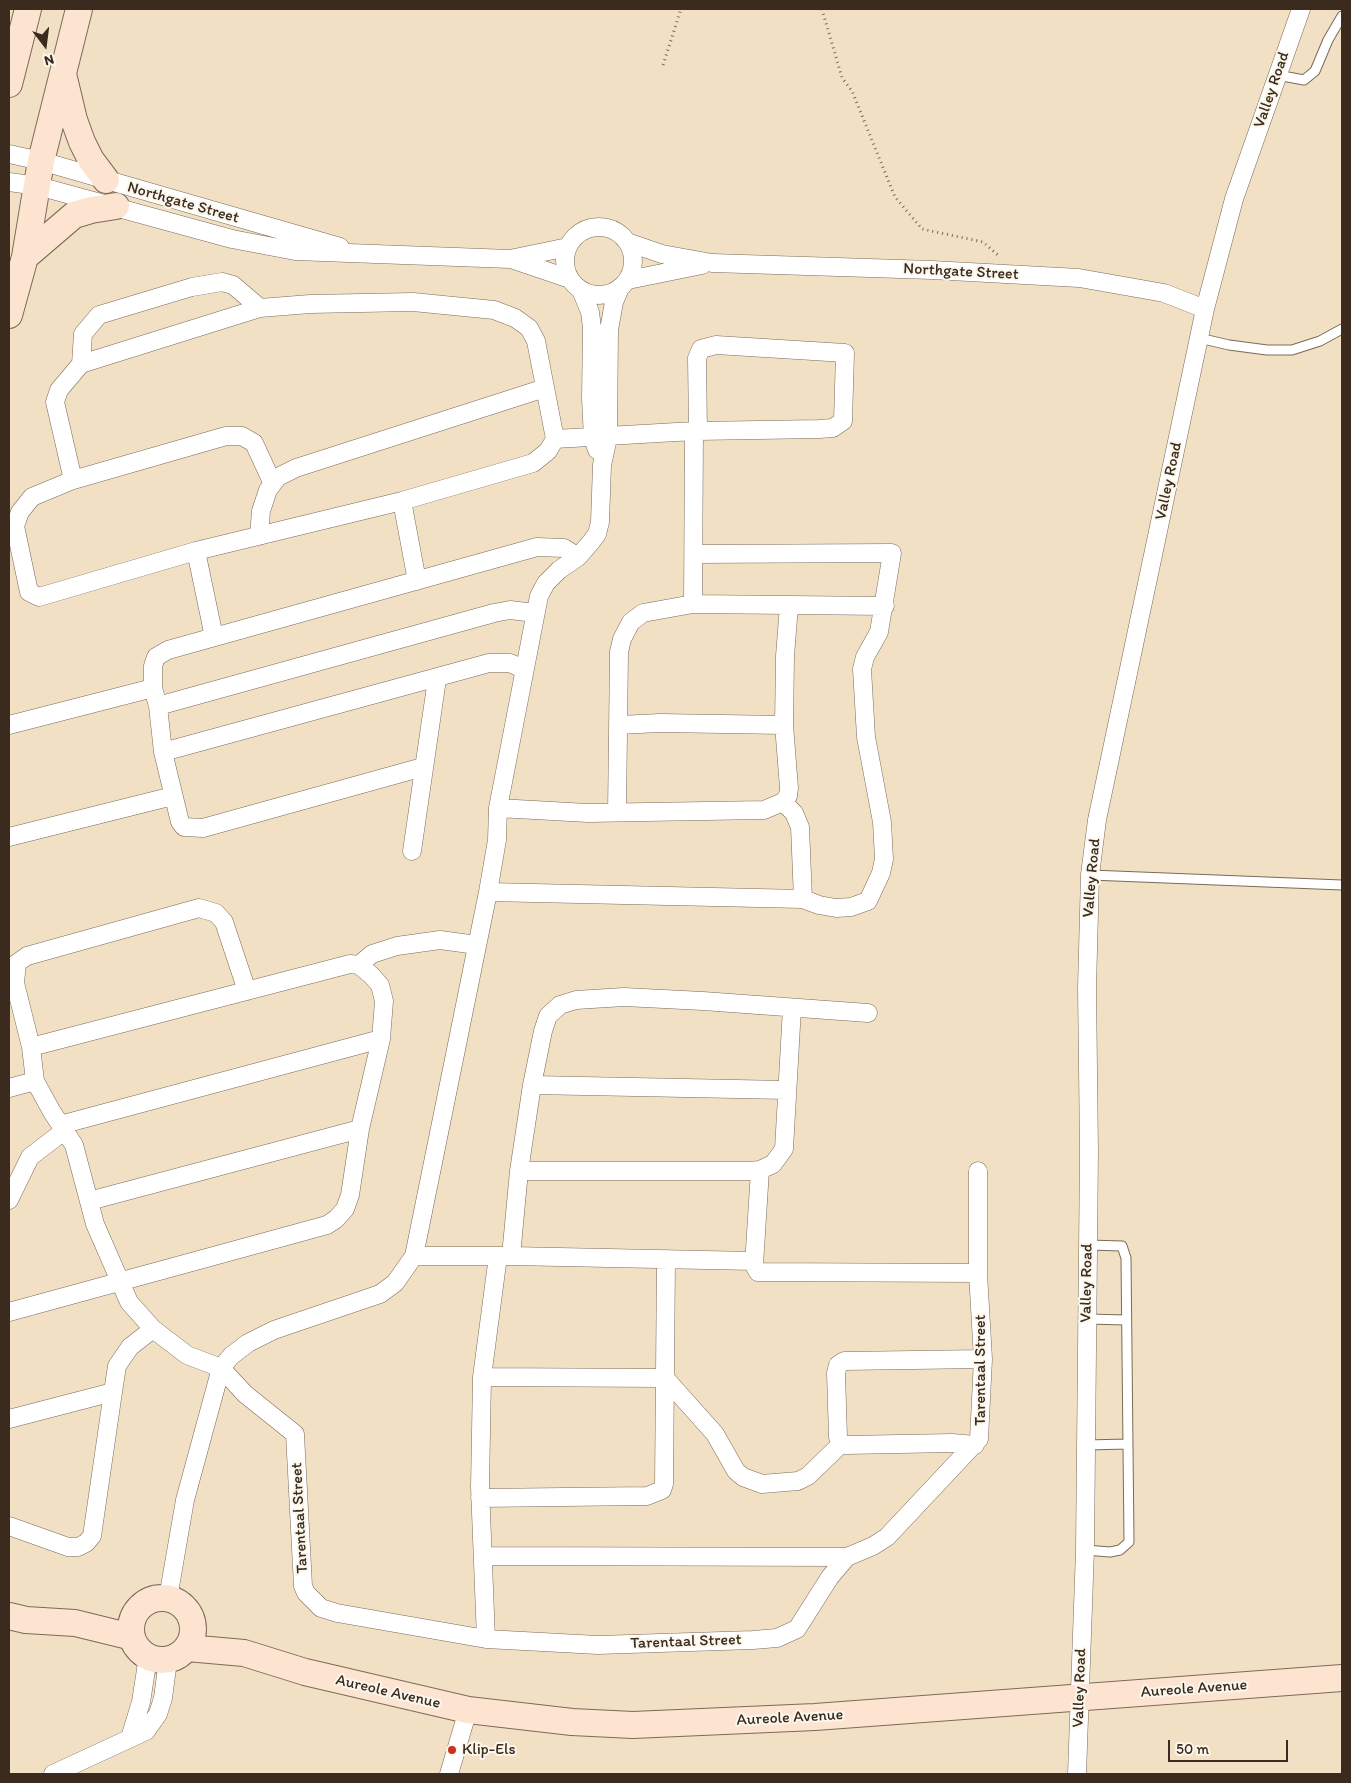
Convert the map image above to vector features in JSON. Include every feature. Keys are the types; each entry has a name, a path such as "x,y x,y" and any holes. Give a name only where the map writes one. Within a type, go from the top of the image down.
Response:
{"street":[{"path":"9,315 25,257 41,161 79,9"},
{"name":"Valley Road","path":"1077,1774 1085,1550 1088,1245 1087,988 1090,875 1097,820 1205,309 1234,199 1301,9"},
{"path":"9,48 26,16"},
{"path":"9,84 26,16"},
{"path":"63,72 74,120 82,142 91,160 106,180"},
{"name":"Northgate Street","path":"9,154 41,161 357,252"},
{"name":"Northgate Street","path":"9,182 37,186 276,248 322,253 357,252 510,259 568,247"},
{"path":"25,257 74,215 116,206"},
{"path":"168,1598 185,1500 221,1368 231,1356 248,1343 274,1330 380,1294 395,1283 414,1256 488,892 496,840 498,808 523,669 539,596 546,583 559,570 578,557 597,534 600,522 602,464 600,344 590,312 566,269 565,257 568,247 579,234 594,228 616,231 627,242 634,258 633,270 624,284 600,344"},
{"name":"Northgate Street","path":"627,242 662,254 712,263 1079,278 1155,291 1205,309"},
{"name":"Northgate Street","path":"510,259 576,284"},
{"name":"Northgate Street","path":"624,284 712,263"},
{"path":"81,364 83,334 99,315 192,286 222,282 234,286 260,308"},
{"path":"576,284 599,295 610,294 624,284"},
{"path":"73,480 55,402 59,390 81,364 260,308 310,304 413,302 494,310 515,318 529,328 536,341 555,439 548,451 533,463 402,501 196,551 39,597 29,592 15,526 20,512 32,496 73,480 226,436 242,436 254,443 272,482"},
{"path":"555,439 601,438 696,431 826,428 840,425 843,421 844,412 845,353 716,345 701,349 697,358 696,431 693,604"},
{"path":"259,536 261,511 272,482 296,468 545,388"},
{"path":"402,501 416,581"},
{"path":"423,767 203,828 190,829 180,822 163,752 158,706 153,688 153,666 156,657 168,650 545,546 564,548 578,557"},
{"path":"196,551 214,637"},
{"path":"488,892 804,899 819,905 851,907 868,901 881,873 884,859 882,822 866,737 862,680 866,657 879,632 885,606 892,553 694,554"},
{"path":"617,812 619,652 622,638 631,622 643,613 693,604 885,606"},
{"path":"498,808 588,813 764,810 783,802 788,796 789,788 784,725 785,656 789,606"},
{"path":"158,706 494,613 510,610 535,613"},
{"path":"163,752 302,712 500,662 510,663 523,669"},
{"path":"412,851 437,679"},
{"path":"9,725 153,688"},
{"path":"619,725 784,725"},
{"path":"9,837 173,796"},
{"path":"783,802 794,813 800,827 804,899"},
{"path":"221,1368 187,1355 153,1329 129,1302 118,1281 95,1224 74,1145 62,1128 36,1081 31,1047 12,984 17,963 27,956 199,908 216,913 224,922 247,991"},
{"path":"359,965 372,954 397,946 440,940 477,945"},
{"path":"9,1312 327,1225 345,1209 350,1195 360,1129 381,1040 384,1001 380,985 359,965 350,964 31,1047"},
{"path":"486,1638 480,1498 482,1377 505,1256 532,1085 548,1016 560,1005 576,1000 624,997 868,1013"},
{"path":"519,1170 760,1170 773,1164 784,1149 792,1008"},
{"path":"9,1200 30,1157 62,1128 381,1040"},
{"path":"9,1088 36,1081"},
{"path":"532,1085 787,1090"},
{"path":"89,1201 360,1129"},
{"path":"760,1170 754,1262 758,1272 978,1273"},
{"name":"Tarentaal Street","path":"221,1368 245,1394 295,1434 304,1586 312,1600 321,1608 337,1613 486,1638 598,1645 720,1642 777,1638 797,1629 830,1577 847,1557 873,1546 887,1537 975,1445 981,1433 983,1359 978,1273 978,1171"},
{"path":"414,1256 505,1256 754,1262"},
{"path":"480,1498 647,1496 657,1494 664,1484 666,1260"},
{"path":"9,1526 68,1547 78,1547 86,1543 92,1536 117,1366 130,1347 153,1329"},
{"path":"975,1445 952,1442 846,1446 841,1444 838,1437 836,1373 838,1365 844,1361 983,1359"},
{"path":"482,1377 665,1378 715,1434 736,1471 762,1484 798,1481 808,1476 841,1444"},
{"path":"9,1419 113,1392"},
{"path":"483,1556 847,1557"},
{"path":"53,1774 146,1731 158,1714 174,1648 189,1613 184,1606 168,1598 150,1600 143,1605 132,1627 141,1652 174,1648"},
{"path":"9,1616 26,1620 132,1627"},
{"name":"Aureole Avenue","path":"174,1648 244,1653 305,1672 468,1710 572,1722 633,1726 815,1717 1342,1678"},
{"path":"449,1774 468,1710"}],"lane":[{"path":"1277,75 1304,80 1315,71 1328,40 1342,16"},
{"path":"1199,338 1248,348 1292,350 1320,341 1342,329"},
{"path":"1090,875 1342,885"},
{"path":"1085,1550 1110,1552 1120,1550 1130,1542 1124,1251 1122,1246 1088,1245"},
{"path":"1087,1319 1126,1320"},
{"path":"1086,1444 1127,1444"}],"path":[{"path":"663,65 681,9"},
{"path":"822,9 842,78 852,91 895,197 922,229 983,242 1020,275"}],"place":[{"name":"Klip-Els","path":"452,1750"}]}
